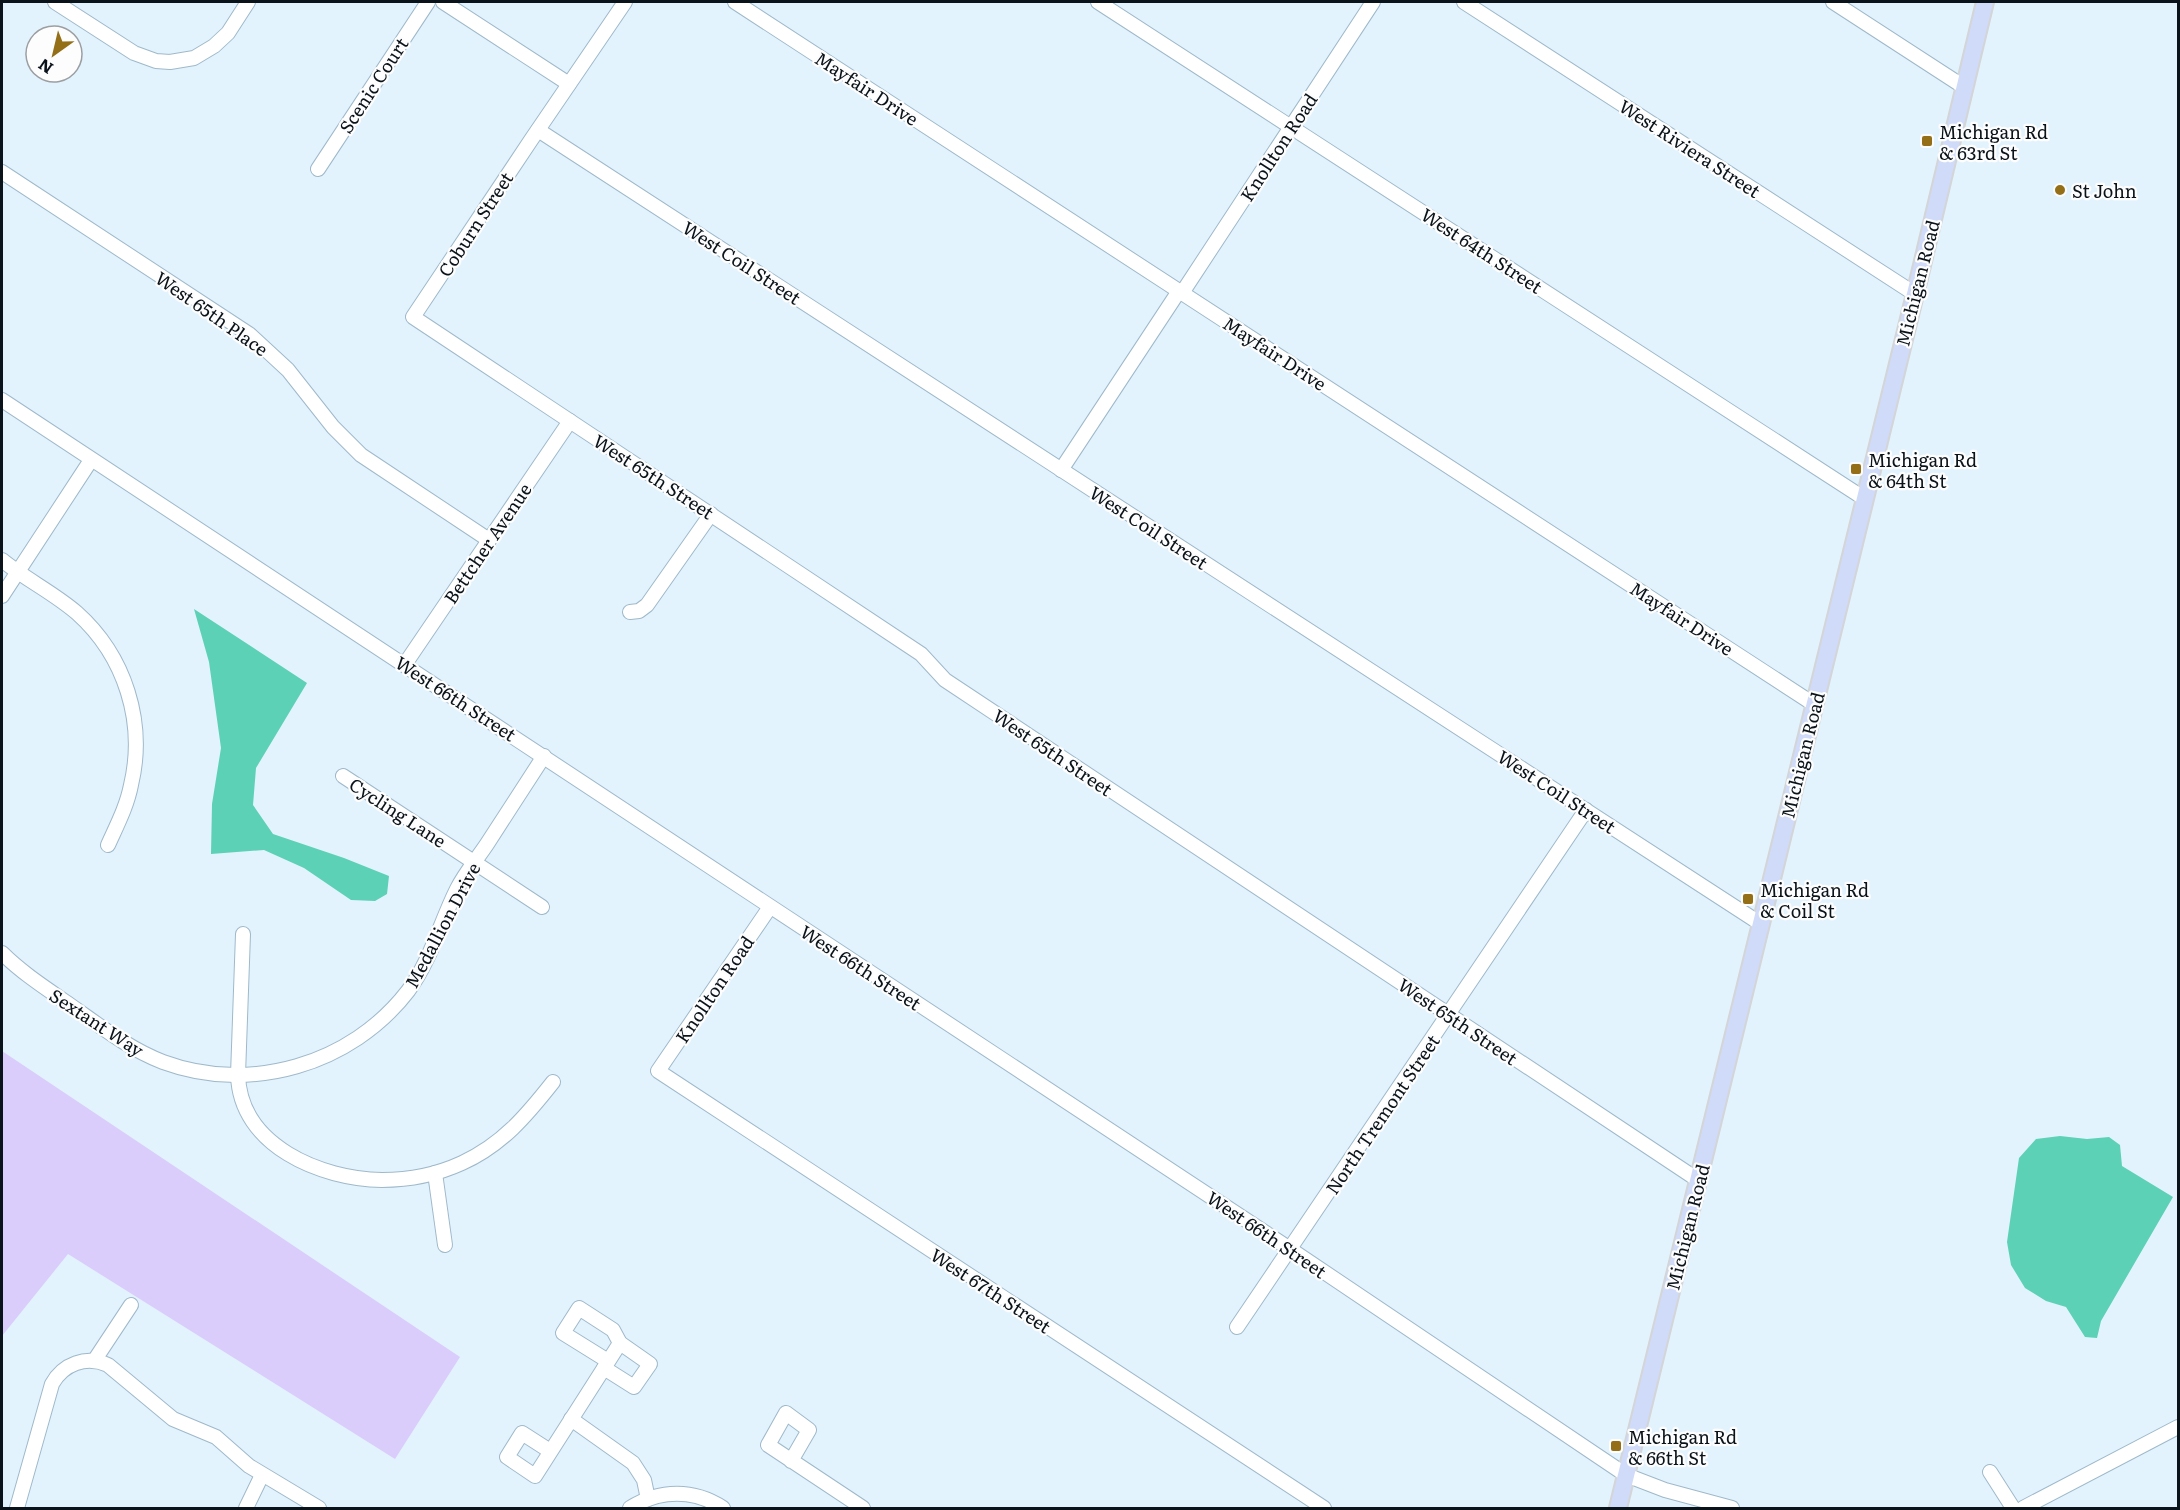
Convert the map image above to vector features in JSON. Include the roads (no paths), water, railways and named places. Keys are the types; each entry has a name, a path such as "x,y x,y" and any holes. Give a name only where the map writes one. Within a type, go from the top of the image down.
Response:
{"main road":[{"name":"Michigan Road","path":"1618,1509 1985,2"}],"street":[{"path":"58,2 134,53 156,61 170,62 194,58 214,46 228,33 248,2"},
{"name":"Scenic Court","path":"318,170 428,2"},
{"path":"443,2 569,84"},
{"name":"Coburn Street","path":"413,318 625,2"},
{"name":"Mayfair Drive","path":"735,2 1815,705"},
{"name":"West 64th Street","path":"1098,2 1865,499"},
{"name":"Knollton Road","path":"1061,470 1373,2"},
{"name":"West Riviera Street","path":"1464,2 1915,294"},
{"path":"1833,2 1964,87"},
{"name":"West Coil Street","path":"538,130 1761,924"},
{"name":"West 65th Place","path":"2,172 249,334 288,370 333,427 361,455 489,540"},
{"name":"West 65th Street","path":"413,318 921,654 945,680 1698,1180"},
{"name":"West 66th Street","path":"2,400 544,756 1626,1475 1665,1491 1732,1509"},
{"name":"Bettcher Avenue","path":"405,664 570,421"},
{"path":"2,596 91,460"},
{"path":"630,612 639,611 647,605 711,514"},
{"path":"2,560 69,607 87,623 110,653 128,692 135,729 135,766 126,804 108,845"},
{"name":"Medallion Drive","path":"238,1075 271,1073 313,1062 351,1043 378,1023 401,999 418,976 432,951 458,888 544,756"},
{"name":"Cycling Lane","path":"344,776 542,907"},
{"name":"North Tremont Street","path":"1237,1327 1586,810"},
{"name":"Knollton Road","path":"658,1071 770,907"},
{"path":"243,934 238,1075 241,1098 251,1120 266,1138 294,1157 320,1168 358,1178 402,1179 435,1173 471,1159 504,1138 522,1121 553,1082"},
{"name":"Sextant Way","path":"2,953 26,975 121,1041 148,1055 192,1070 238,1075"},
{"name":"West 67th Street","path":"658,1071 1324,1509"},
{"path":"435,1173 445,1245"},
{"path":"87,1361 131,1305"},
{"path":"579,1308 613,1330 620,1343 650,1364 634,1387 563,1334 579,1308"},
{"path":"550,1451 522,1433 507,1456 534,1476 620,1343"},
{"path":"17,1509 50,1387 64,1369 87,1361 108,1365 173,1419 216,1437 262,1475 319,1509"},
{"path":"571,1419 633,1463 644,1480 648,1499"},
{"path":"2023,1509 2178,1427"},
{"path":"791,1461 862,1509"},
{"path":"1990,1472 2013,1509"},
{"path":"246,1509 262,1475"},
{"path":"630,1509 648,1499 677,1493 703,1497 723,1509"}],"place":[{"name":"Michigan Rd & 63rd St","path":"1927,141"},
{"name":"St John","path":"2060,190"},
{"name":"Michigan Rd & 64th St","path":"1856,469"},
{"name":"Michigan Rd & Coil St","path":"1748,899"},
{"name":"Michigan Rd & 66th St","path":"1616,1446"}]}
